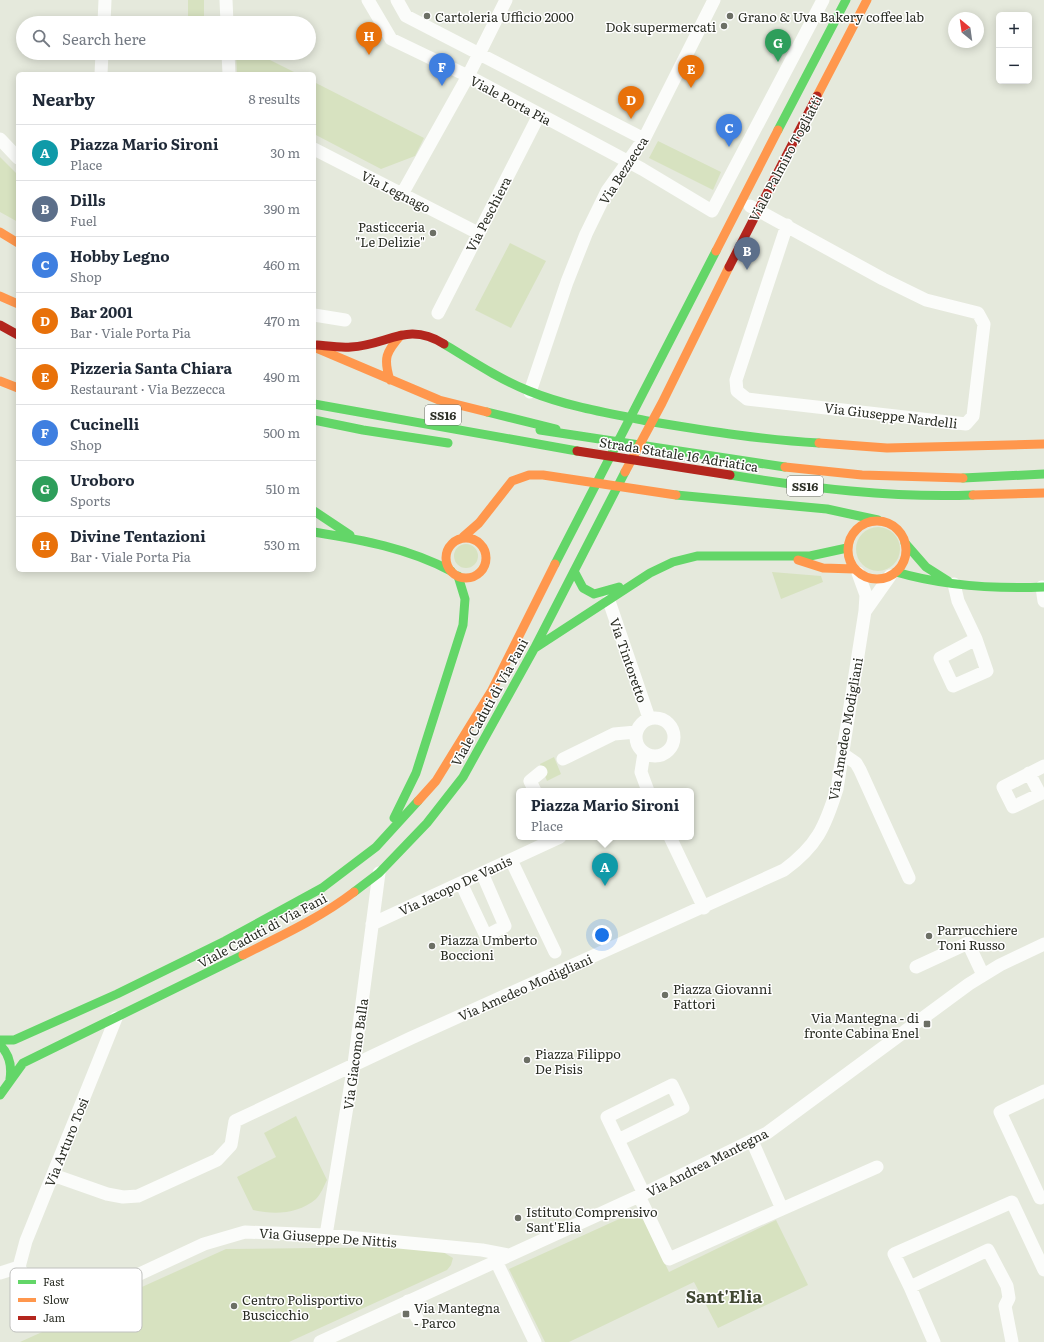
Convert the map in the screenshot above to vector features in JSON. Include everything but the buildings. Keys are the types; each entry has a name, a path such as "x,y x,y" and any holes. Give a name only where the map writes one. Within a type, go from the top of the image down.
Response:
{"main road":[{"name":"Viale Palmiro Togliatti","path":"585,504 846,0"},
{"name":"Viale Palmiro Togliatti","path":"603,511 662,403 758,210 867,0"},
{"path":"0,232 16,242"},
{"path":"0,296 16,303"},
{"path":"0,325 16,333"},
{"path":"316,344 352,347 401,335 416,333 433,337 503,380 530,392 561,402 652,421 731,435 799,442 887,448 976,447 1044,444"},
{"path":"390,380 384,363 390,347 401,335"},
{"path":"316,349 439,400 573,434"},
{"path":"0,381 16,387"},
{"name":"Strada Statale 16 Adriatica","path":"316,404 508,440 798,486 877,494 950,496 1044,493"},
{"path":"316,420 363,430 456,444 362,440"},
{"name":"Strada Statale 16 Adriatica","path":"488,422 772,466 862,475 964,478 1044,474"},
{"path":"514,450 569,449"},
{"path":"410,553 434,550 450,545 463,538 493,507 512,481 529,475 543,475 698,498 827,509 888,522 896,527 902,534 905,543 904,559 893,574"},
{"name":"Viale Caduti di Via Fani","path":"0,1040 14,1040 117,994 274,915 322,888 360,860 386,836 436,781 488,696 585,504"},
{"path":"490,521 493,507"},
{"path":"827,509 838,519"},
{"name":"Viale Caduti di Via Fani","path":"0,1096 6,1089 10,1079 23,1063 301,926 340,903 379,873 426,823 463,777 480,749 534,649 603,511"},
{"path":"316,512 358,539"},
{"path":"534,649 644,577 670,562 696,556 802,558 833,553 861,525 869,521 878,520"},
{"path":"316,532 358,539 410,553 440,565 454,574 464,578 476,576 485,567 488,535"},
{"path":"463,538 476,540 480,543 486,554"},
{"path":"848,539 850,562 856,571"},
{"path":"905,543 926,567 953,584"},
{"path":"386,836 416,773 462,625 465,599 446,558 450,545"},
{"path":"791,558 823,568 856,571 874,579 893,574 953,584 1043,587"},
{"path":"574,571 583,588 594,594 612,590 644,577"},
{"path":"0,1045 9,1057 12,1068 10,1079"}],"street":[{"path":"104,16 105,0"},
{"path":"226,0 227,16"},
{"name":"Viale Porta Pia","path":"368,0 391,39 468,76 628,161"},
{"name":"Viale Porta Pia","path":"398,0 406,16 644,139"},
{"path":"402,194 468,76 506,0"},
{"name":"Via Bezzecca","path":"530,392 567,282 586,234 607,191 644,139 714,0"},
{"path":"628,161 712,211 823,0"},
{"path":"101,72 102,60"},
{"path":"228,60 229,72"},
{"name":"Via Peschiera","path":"438,313 539,115"},
{"path":"0,139 16,156"},
{"name":"Via Legnago","path":"316,150 478,233"},
{"name":"Via Giuseppe Nardelli","path":"742,201 787,225 883,279 926,300 978,313 984,324 973,416 966,424 747,398 738,392 736,380 787,225"},
{"path":"316,315 345,320"},
{"name":"Via Amedeo Modigliani","path":"53,1174 108,1194 123,1197 138,1196 217,1160 231,1145 236,1121 354,1064 704,908 784,870 808,851 818,838 829,816 837,789 865,611 866,595 856,571"},
{"name":"Via Amedeo Modigliani","path":"865,611 893,574"},
{"path":"953,584 958,601 976,639"},
{"path":"1043,587 1044,601"},
{"name":"Via Tintoretto","path":"609,601 649,718"},
{"path":"656,717 667,722 674,732 674,739 669,750 664,754 652,756 644,753 639,748 636,740 636,732 643,721 649,718 656,717"},
{"path":"563,759 614,734 636,732"},
{"path":"644,753 641,772 647,788"},
{"path":"843,754 856,763 860,770 909,878"},
{"path":"1029,774 1044,766"},
{"path":"534,788 530,781 541,772"},
{"name":"Via Jacopo De Vanis","path":"372,924 510,860 546,840"},
{"path":"671,840 704,908"},
{"path":"510,860 555,952"},
{"name":"Via Giacomo Balla","path":"326,1235 354,1064 379,873"},
{"path":"461,883 486,936 505,926 482,873"},
{"path":"916,967 968,943 983,975"},
{"name":"Via Andrea Mantegna","path":"329,1340 408,1301 642,1195 767,1133 983,975 1044,944"},
{"name":"Via Arturo Tosi","path":"19,1267 26,1241 116,1018"},
{"path":"618,1140 683,1108 672,1085 607,1117 669,1259 877,1167"},
{"path":"1043,1200 1000,1112 1044,1091"},
{"path":"752,1141 782,1209"},
{"path":"934,1342 894,1254 1012,1202 1044,1270"},
{"name":"Via Giuseppe De Nittis","path":"142,1273 204,1244 245,1232 326,1235 482,1250 502,1258"},
{"path":"910,1287 988,1250 1007,1286 1009,1298 1005,1306 1012,1342"},
{"path":"502,1258 534,1342"},
{"path":"0,1273 10,1270"},
{"path":"408,1301 417,1318"}],"green space":[{"path":"188,0 204,0 204,16 188,16"},
{"path":"236,60 270,60 294,72 237,72"},
{"path":"316,83 424,138 415,156 381,169 316,135"},
{"path":"658,141 721,172 713,190 649,158"},
{"path":"0,157 16,173 16,221 0,212"},
{"path":"510,243 546,261 511,328 475,310"},
{"path":"878,527 890,531 896,537 900,549 896,561 890,567 878,571 866,567 860,561 856,549 860,537 866,531"},
{"path":"466,544 474,548 478,556 474,564 466,568 458,564 454,556 458,548"},
{"path":"772,572 821,576 823,582 781,599"},
{"path":"554,757 561,774 547,781 540,764"},
{"path":"296,1116 327,1180 316,1199 302,1208 278,1213 253,1210 237,1177 276,1157 264,1133"},
{"path":"639,1210 669,1272 776,1220 808,1285 718,1328 694,1282 569,1342 545,1342 509,1269"},
{"name":"Centro Polisportivo Buscicchio","path":"400,1247 443,1252 453,1258 451,1265 447,1270 289,1342 20,1342 42,1332 142,1332 142,1287 226,1249"}],"traffic: fast":[{"path":"778,130 846,0"},
{"path":"555,564 716,251"},
{"path":"444,344 507,381 544,397 575,406 653,422 715,432 777,440 819,443"},
{"path":"316,404 577,451"},
{"path":"487,412 556,429"},
{"path":"316,420 363,430 448,443"},
{"path":"540,430 785,467"},
{"path":"354,892 379,873 427,823 463,777 534,649 625,472"},
{"path":"963,478 1044,474"},
{"path":"730,475 851,491 942,496 973,495"},
{"path":"676,495 827,509 878,520"},
{"path":"316,512 350,535"},
{"path":"316,532 384,546 418,556 451,571"},
{"path":"905,543 926,567 948,581"},
{"path":"535,648 650,573 673,562 697,556 810,556 847,548"},
{"path":"574,571 583,588 594,594 619,587"},
{"path":"896,572 932,581 969,586 1044,587"},
{"path":"394,818 416,773 463,625 465,599 458,576"},
{"path":"0,1040 14,1040 117,994 225,941 322,888 376,847 418,801"},
{"path":"0,1095 23,1063 243,955"},
{"path":"0,1045 10,1061 10,1079"}],"traffic: slow":[{"path":"817,96 867,0"},
{"path":"716,251 778,130"},
{"path":"0,232 16,242"},
{"path":"625,472 662,403 729,267"},
{"path":"0,296 16,303"},
{"path":"390,380 386,361 387,356 392,346 401,335"},
{"path":"316,348 439,400 487,412"},
{"path":"0,381 16,387"},
{"path":"819,443 887,448 1044,444"},
{"path":"785,467 862,475 963,478"},
{"path":"463,537 479,523 512,481 529,475 543,475 676,495"},
{"path":"973,495 1044,493"},
{"path":"871,521 883,521 898,529 906,544 906,550 906,556 898,571 883,579 871,579 856,571 848,556 848,544 856,529 871,521"},
{"path":"470,538 477,541 483,547 486,558 485,566 477,575 470,578 462,578 455,575 447,566 446,554 449,547 458,539 470,538"},
{"path":"798,560 823,568 854,569"},
{"path":"418,801 436,781 492,690 555,564"},
{"path":"243,955 286,934 328,910 354,892"}],"traffic: jam":[{"path":"729,267 817,96"},
{"path":"0,325 16,334"},
{"path":"317,345 351,347 408,334 419,334 431,337 444,344"},
{"path":"577,451 730,475"}],"place":[{"name":"Cartoleria Ufficio 2000","path":"427,16"},
{"name":"Grano & Uva Bakery coffee lab","path":"730,16"},
{"name":"Dok supermercati","path":"724,26"},
{"name":"Divine Tentazioni","path":"369,55"},
{"name":"Uroboro","path":"778,62"},
{"name":"Cucinelli","path":"442,86"},
{"name":"Pizzeria Santa Chiara","path":"691,88"},
{"name":"Bar 2001","path":"631,119"},
{"name":"Hobby Legno","path":"729,147"},
{"name":"Pasticceria \"Le Delizie\"","path":"433,233"},
{"name":"Dills","path":"747,270"},
{"name":"Piazza Mario Sironi","path":"605,886"},
{"name":"Parrucchiere Toni Russo","path":"929,936"},
{"name":"Piazza Umberto Boccioni","path":"432,946"},
{"name":"Piazza Giovanni Fattori","path":"665,995"},
{"name":"Via Mantegna - di fronte Cabina Enel","path":"927,1024"},
{"name":"Piazza Filippo De Pisis","path":"527,1060"},
{"name":"Istituto Comprensivo Sant'Elia","path":"518,1218"},
{"name":"Centro Polisportivo Buscicchio","path":"234,1306"},
{"name":"Via Mantegna - Parco","path":"406,1314"}],"district":[{"name":"Sant'Elia","path":"724,1295"}]}
